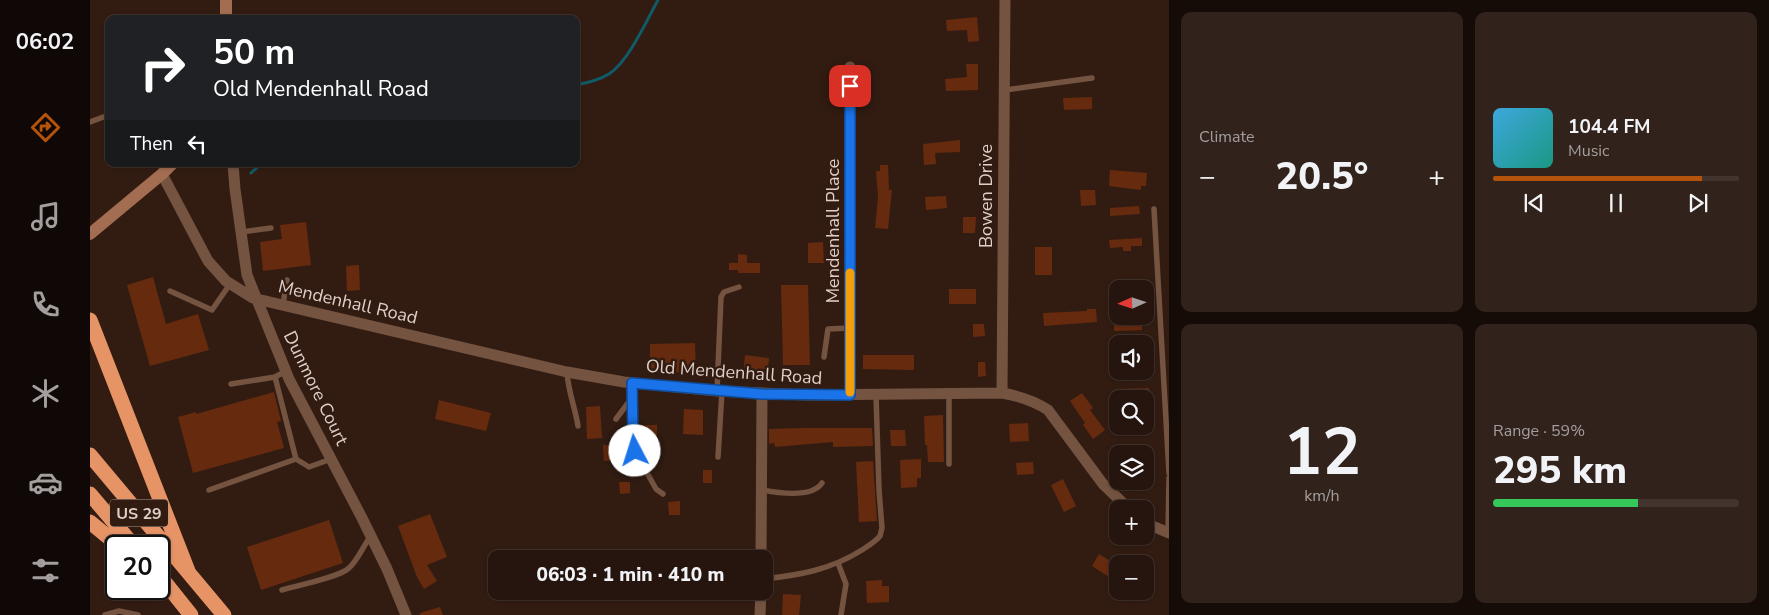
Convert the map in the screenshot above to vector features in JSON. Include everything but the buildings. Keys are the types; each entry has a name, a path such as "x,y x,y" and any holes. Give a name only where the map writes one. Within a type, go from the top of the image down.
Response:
{"highway":[{"path":"90,320 188,571"},
{"name":"US 29","path":"90,455 224,615"},
{"name":"US 29","path":"90,494 125,535"},
{"path":"90,522 106,535"},
{"path":"170,589 191,615"}],"main road":[{"path":"226,0 226,15"},
{"path":"90,234 169,167"}],"street":[{"name":"Bowen Drive","path":"1002,393 1005,0"},
{"name":"Mendenhall Place","path":"850,67 850,395"},
{"name":"Dunmore Court","path":"233,167 247,275 286,371 371,536 406,615"},
{"name":"Mendenhall Road","path":"162,174 208,261 230,284 257,299 587,376"},
{"name":"Old Mendenhall Road","path":"587,376 632,383 762,394 1002,393 1020,396 1035,401 1048,410 1103,484 1120,500"},
{"path":"761,550 762,394"},
{"path":"1154,527 1168,533"},
{"path":"760,615 761,600"}],"lane":[{"path":"1004,90 1092,78"},
{"path":"90,122 105,116"},
{"path":"1154,209 1169,473"},
{"path":"241,232 271,228"},
{"path":"283,304 286,280"},
{"path":"170,291 212,310 230,284"},
{"path":"718,457 721,298 724,292 739,287"},
{"path":"824,357 828,329 850,328"},
{"path":"231,384 275,377 286,371"},
{"path":"567,372 568,391 575,407 578,426"},
{"path":"275,377 296,459 309,467 331,460"},
{"path":"632,383 631,399 635,451 656,489 663,494"},
{"path":"949,393 949,464"},
{"path":"773,577 820,570 838,563 878,540 882,533 876,395"},
{"path":"616,419 631,399"},
{"path":"209,490 296,459"},
{"path":"1168,533 1169,478"},
{"path":"762,490 783,493 809,492 818,489 822,483"},
{"path":"282,590 344,572 354,562 362,547 371,536"},
{"path":"838,563 846,584 841,615"},
{"path":"105,615 119,611 138,615"}],"waterway":[{"path":"580,84 601,78 616,68 630,51 658,0"},
{"path":"251,173 258,167"}],"slow traffic":[{"path":"850,273 850,392"}],"route":[{"path":"635,451 631,399 632,383 762,394 850,395 850,86"}]}
